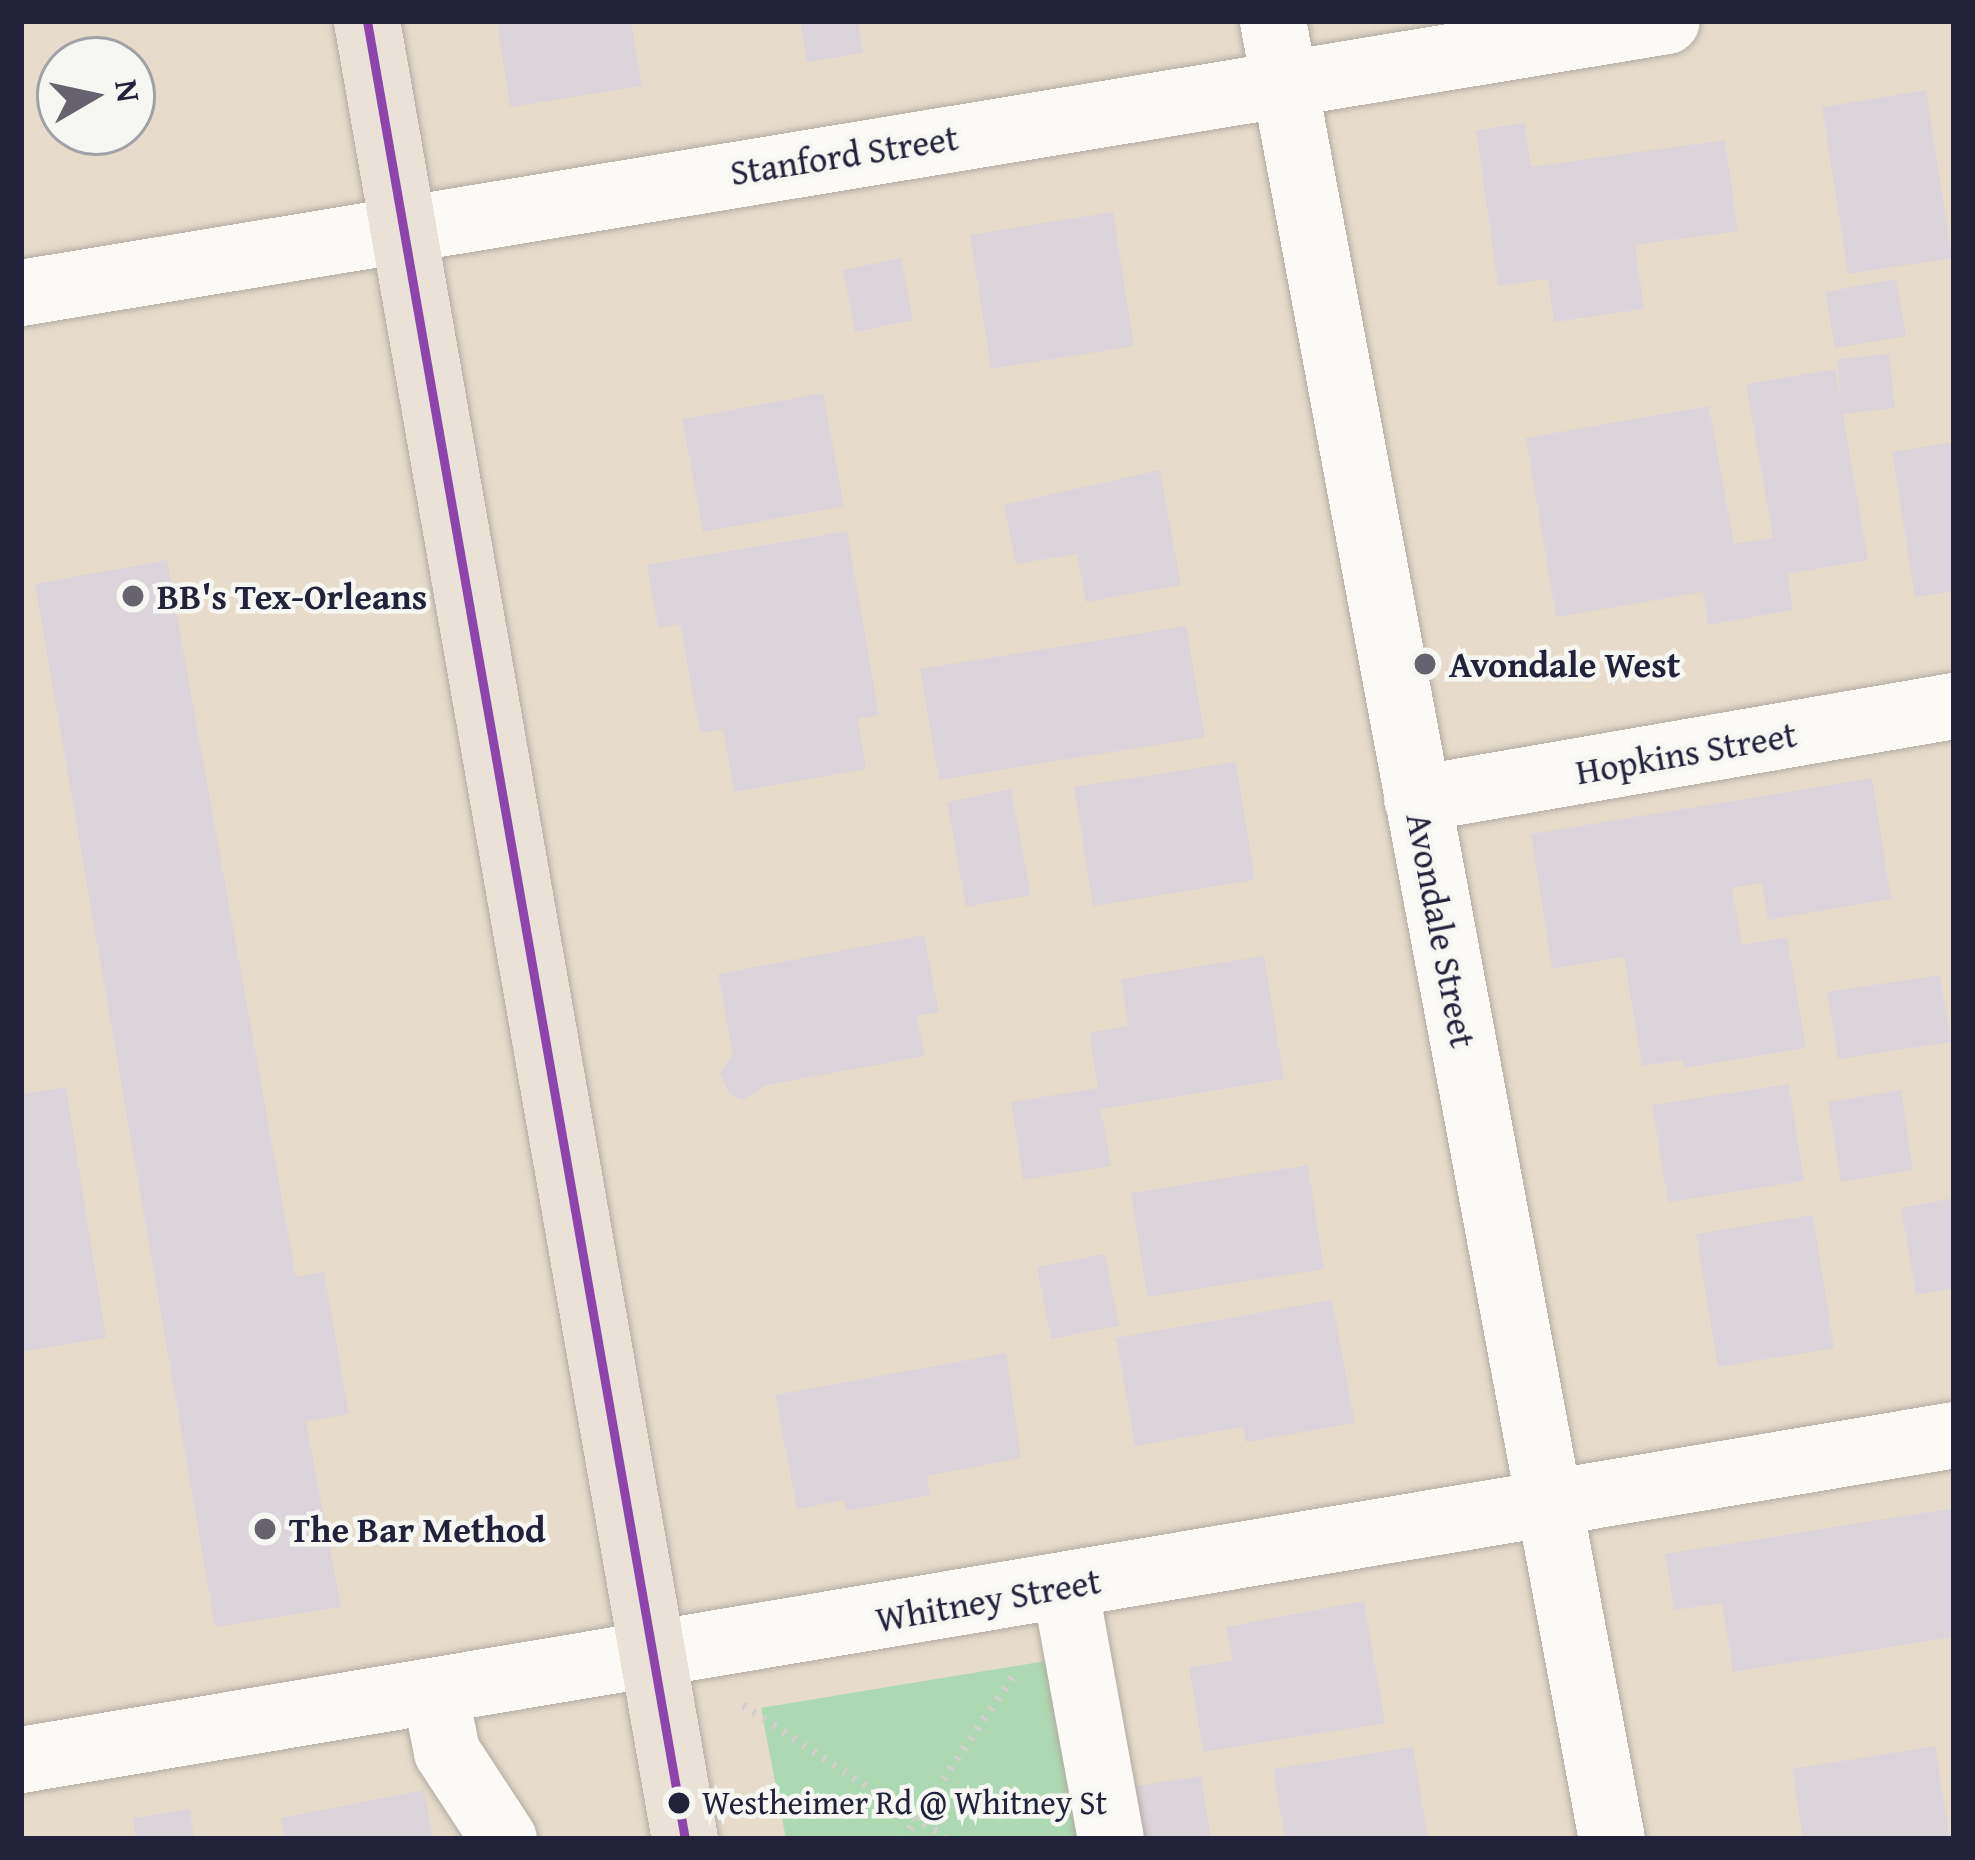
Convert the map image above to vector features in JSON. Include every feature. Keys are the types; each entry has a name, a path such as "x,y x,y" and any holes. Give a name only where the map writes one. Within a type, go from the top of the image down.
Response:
{"main road":[{"path":"367,21 398,228 685,1839"}],"street":[{"name":"Stanford Street","path":"21,293 398,228 1278,51 1667,21"},
{"name":"Avondale Street","path":"1278,51 1612,1839"},
{"name":"Hopkins Street","path":"1418,799 1954,706"},
{"name":"Whitney Street","path":"21,1760 1954,1435"},
{"path":"1065,1586 1112,1839"},
{"path":"435,1692 447,1752 504,1839"}],"path":[{"path":"903,1839 1028,1654"},
{"path":"739,1702 947,1839"}],"green space":[{"path":"1064,1658 1094,1839 786,1839 761,1708"}],"building":[{"path":"497,21 631,21 642,86 510,107"},
{"path":"800,21 858,21 863,53 807,62"},
{"path":"1926,90 1952,258 1848,274 1822,107"},
{"path":"1525,123 1531,167 1725,140 1738,231 1635,245 1644,309 1554,322 1548,279 1498,286 1476,130"},
{"path":"1113,212 1134,346 991,369 970,235"},
{"path":"901,258 913,320 855,332 843,270"},
{"path":"1896,279 1906,336 1835,348 1825,292"},
{"path":"1889,354 1895,408 1843,414 1868,560 1788,574 1793,610 1708,625 1703,592 1556,617 1526,438 1709,406 1734,544 1773,538 1746,384 1835,369 1841,399 1837,359"},
{"path":"823,393 844,506 703,532 682,419"},
{"path":"1954,442 1954,591 1915,597 1892,452"},
{"path":"1160,470 1181,585 1086,602 1077,554 1016,564 1004,505"},
{"path":"847,531 879,715 858,719 866,769 734,792 723,729 700,733 680,624 658,628 647,565"},
{"path":"167,560 296,1277 324,1272 349,1414 306,1421 341,1607 215,1627 35,584"},
{"path":"1186,626 1205,737 939,780 920,669"},
{"path":"1236,762 1255,880 1093,906 1074,787"},
{"path":"1872,778 1891,899 1768,920 1762,883 1732,888 1742,945 1787,937 1806,1048 1684,1068 1682,1060 1642,1066 1624,957 1552,969 1531,834"},
{"path":"1011,789 1031,895 966,907 947,802"},
{"path":"924,935 939,1012 917,1016 925,1056 767,1085 742,1100 729,1094 720,1073 733,1055 718,974"},
{"path":"1264,956 1284,1079 1101,1109 1111,1166 1023,1180 1011,1102 1098,1088 1089,1033 1128,1026 1121,979"},
{"path":"1940,975 1951,1042 1838,1059 1827,992"},
{"path":"1789,1084 1804,1181 1668,1202 1652,1105"},
{"path":"66,1087 106,1338 21,1352 21,1094"},
{"path":"1901,1090 1913,1170 1841,1182 1828,1102"},
{"path":"1308,1165 1324,1269 1147,1297 1131,1193"},
{"path":"1954,1198 1954,1288 1916,1295 1901,1208"},
{"path":"1813,1215 1834,1348 1718,1367 1696,1234"},
{"path":"1105,1254 1119,1326 1051,1339 1037,1267"},
{"path":"1332,1300 1355,1423 1246,1442 1243,1427 1135,1446 1116,1338"},
{"path":"1006,1353 1021,1458 927,1476 930,1495 847,1511 844,1500 797,1509 775,1395"},
{"path":"1954,1508 1954,1637 1733,1672 1722,1603 1674,1610 1665,1554"},
{"path":"1364,1601 1385,1723 1203,1752 1189,1667 1233,1661 1226,1627"},
{"path":"1935,1746 1950,1839 1803,1839 1792,1769"},
{"path":"1413,1747 1428,1839 1285,1839 1273,1769"},
{"path":"1201,1776 1211,1839 1139,1839 1131,1787"},
{"path":"424,1790 433,1839 285,1839 281,1818"},
{"path":"190,1809 194,1839 136,1839 133,1818"}],"transit line":[{"path":"367,21 685,1839"}],"place":[{"name":"BB's Tex-Orleans","path":"133,596"},
{"name":"Avondale West","path":"1425,664"},
{"name":"The Bar Method","path":"265,1529"},
{"name":"Westheimer Rd @ Whitney St","path":"679,1803"}]}
